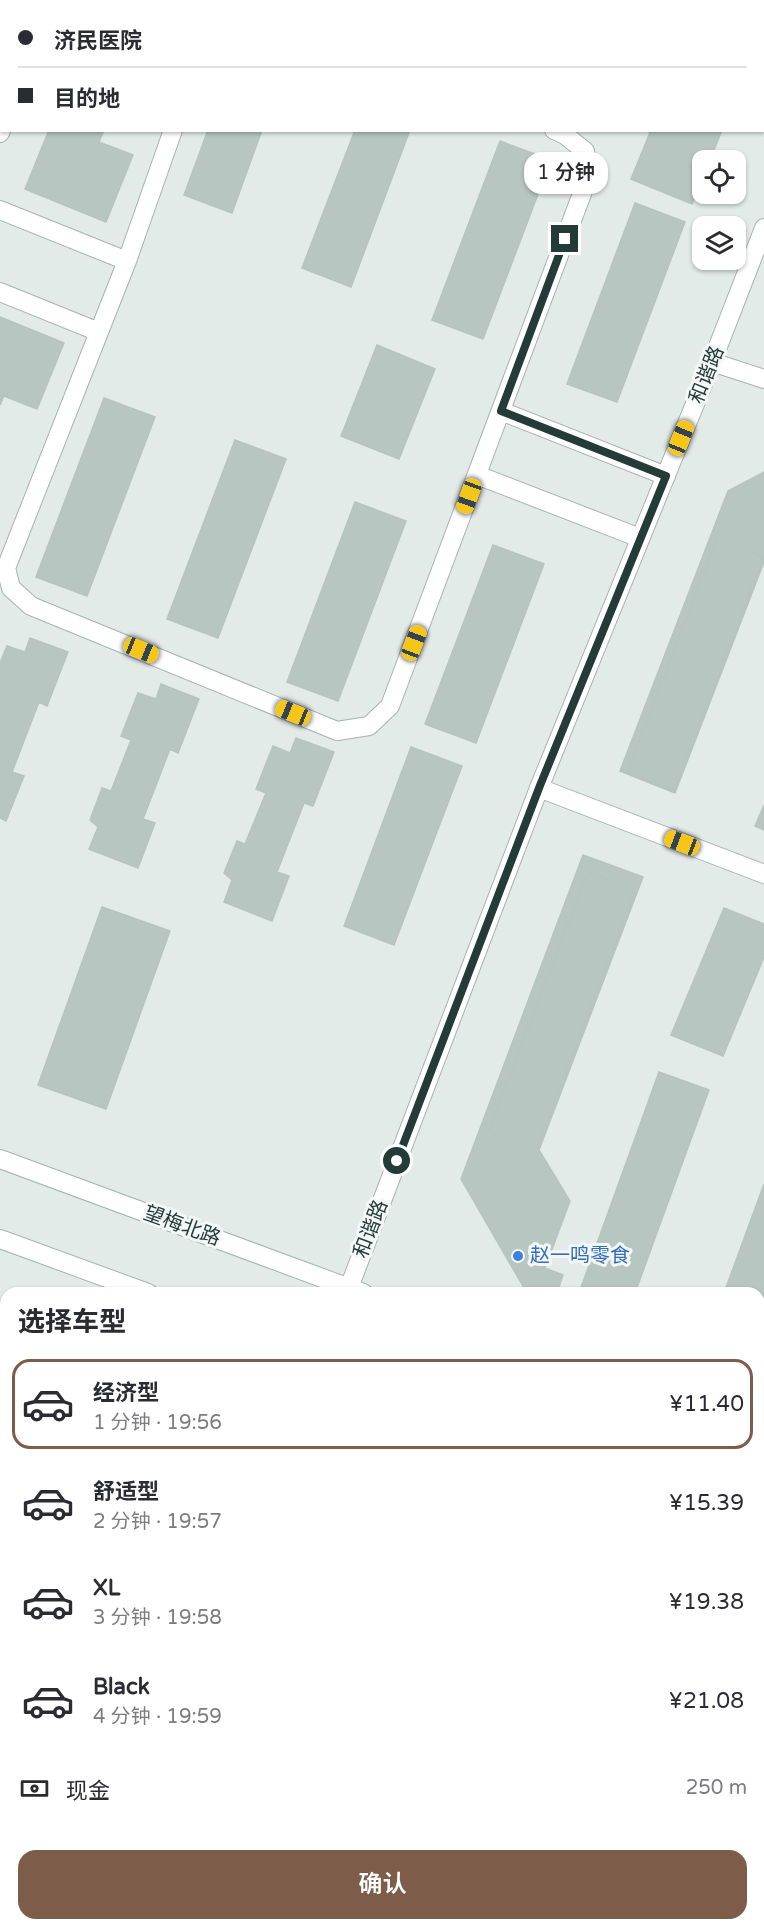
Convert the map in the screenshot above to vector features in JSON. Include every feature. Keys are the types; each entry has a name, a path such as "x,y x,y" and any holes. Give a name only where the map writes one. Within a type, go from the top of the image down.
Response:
{"street":[{"path":"171,132 127,261 6,568 11,588 31,606 337,731 369,726 390,706 589,175 585,151 558,132"},
{"path":"0,210 127,261"},
{"name":"和谐路","path":"354,1287 539,788 764,228"},
{"path":"0,292 99,332"},
{"path":"712,362 764,379"},
{"path":"501,411 666,476"},
{"path":"477,475 640,538"},
{"path":"539,788 764,874"},
{"name":"望梅北路","path":"0,1159 342,1287"},
{"path":"0,1239 132,1287"}],"building":[{"path":"48,132 103,132 99,142 133,155 106,222 25,189"},
{"path":"207,132 261,132 232,213 184,195"},
{"path":"354,132 409,132 351,287 302,268"},
{"path":"650,132 721,132 714,150 692,150 692,204 631,179"},
{"path":"500,141 551,160 483,339 432,320"},
{"path":"635,203 685,222 617,402 567,384"},
{"path":"0,317 64,343 37,409 4,396 0,405"},
{"path":"377,345 435,369 399,459 341,436"},
{"path":"104,398 155,417 87,596 36,577"},
{"path":"235,440 286,459 218,638 167,619"},
{"path":"764,472 764,562 675,793 620,771 728,491"},
{"path":"355,502 406,521 338,701 287,682"},
{"path":"717,538 764,557 675,791 627,773"},
{"path":"493,545 544,564 476,743 425,724"},
{"path":"30,638 68,652 47,706 39,702 12,772 24,776 6,821 0,818 0,663 7,646 25,652"},
{"path":"161,684 199,699 178,753 170,749 143,819 155,823 138,868 89,849 98,827 90,820 102,788 111,791 131,740 121,736 138,693 156,699"},
{"path":"296,738 334,752 313,806 304,803 277,872 289,876 272,921 224,902 232,880 224,873 237,841 245,844 266,793 256,789 273,746 290,753"},
{"path":"411,747 462,766 394,945 344,926"},
{"path":"764,805 764,830 755,826"},
{"path":"583,855 643,877 539,1150 570,1201 545,1268 563,1275 559,1287 524,1287 461,1179"},
{"path":"588,872 636,890 536,1150 488,1132"},
{"path":"102,907 170,931 106,1109 38,1085"},
{"path":"724,908 764,924 764,957 723,1056 671,1035"},
{"path":"659,1072 709,1090 637,1287 581,1287"},
{"path":"764,1184 764,1287 726,1287"}],"place":[{"name":"赵一鸣零食","path":"518,1256"}],"route":[{"path":"397,1161 539,788 666,476 501,411 565,239"}]}
